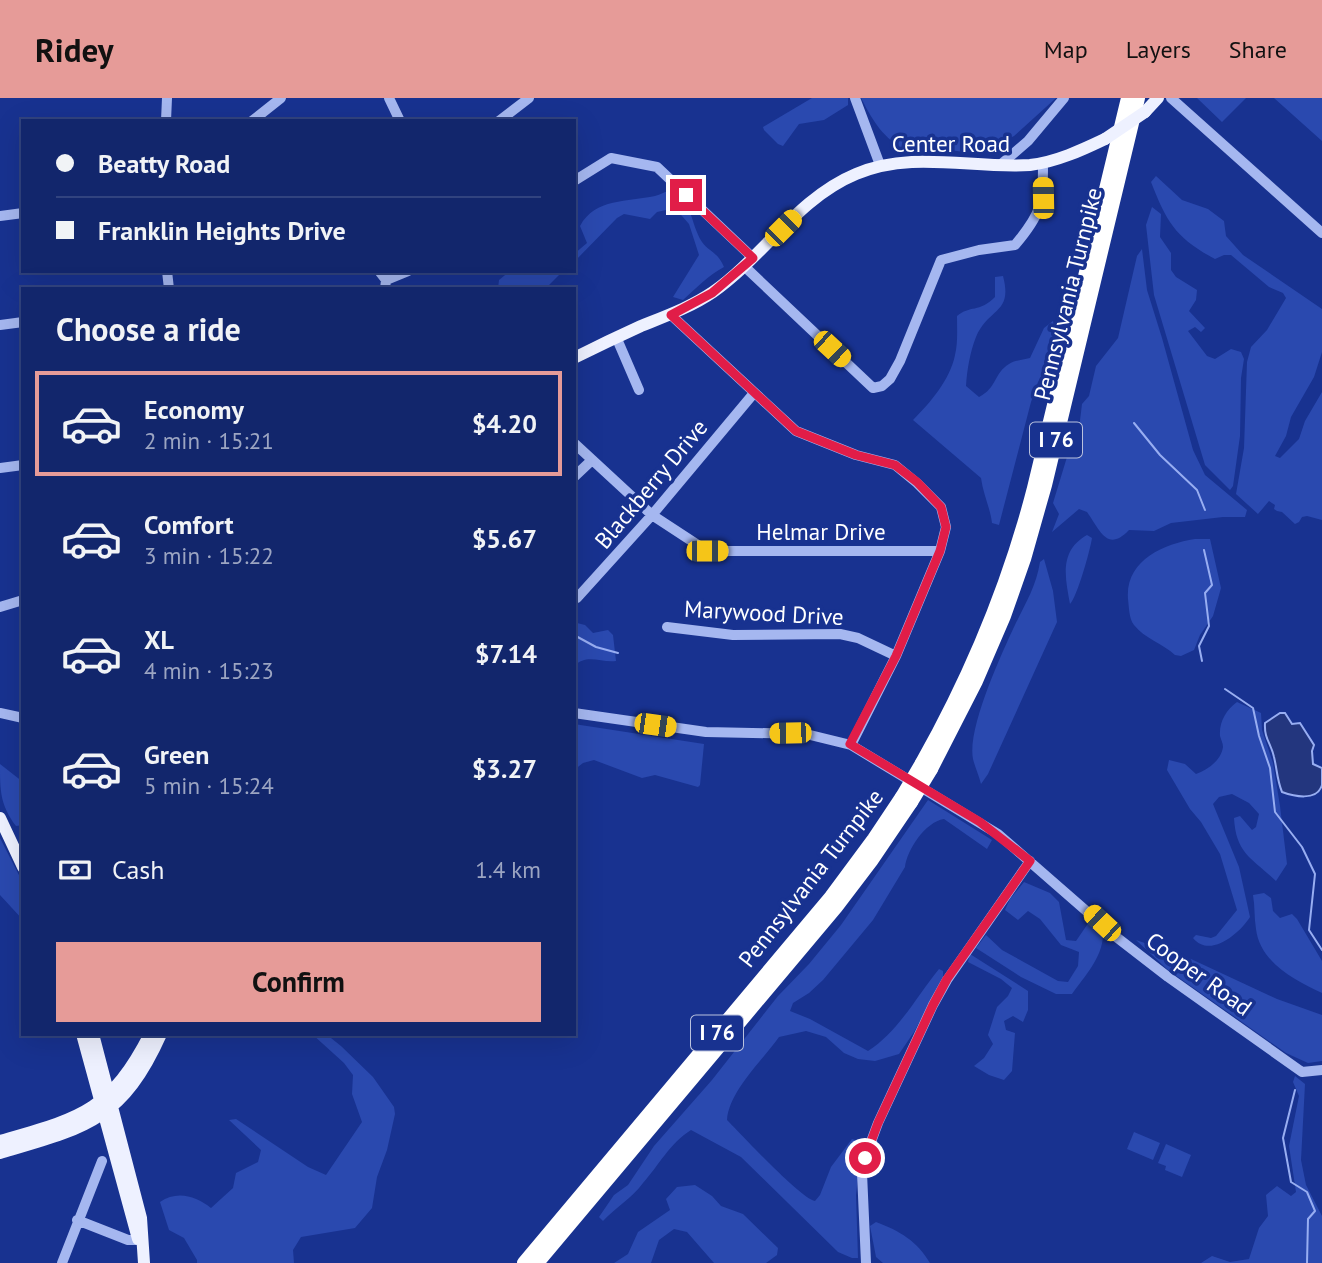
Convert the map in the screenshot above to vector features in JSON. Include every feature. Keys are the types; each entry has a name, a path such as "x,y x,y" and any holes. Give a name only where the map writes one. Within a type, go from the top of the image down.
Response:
{"highway":[{"name":"Pennsylvania Turnpike","path":"926,766 980,647 1018,545 1128,98"},
{"name":"Pennsylvania Turnpike","path":"537,1263 836,907 871,861 976,681 1024,559 1045,485 1138,98"},
{"name":"Pennsylvania Turnpike","path":"524,1263 831,897 906,799"}],"main road":[{"name":"Center Road","path":"576,357 671,315 712,293 749,262 814,199 855,174 880,165 932,162 999,166 1037,164 1105,139 1145,112 1158,98"},
{"path":"0,818 21,863"},
{"path":"83,1036 106,1104 141,1241 143,1261"},
{"path":"94,1036 102,1067 106,1104"},
{"path":"0,1141 61,1124 106,1104 130,1070 149,1036"},
{"path":"0,1153 71,1132 139,1077 160,1036"},
{"path":"102,1067 114,1075 130,1070"}],"street":[{"path":"166,119 167,98"},
{"path":"255,119 281,98"},
{"path":"388,98 397,119"},
{"path":"502,119 529,98"},
{"path":"855,98 880,165"},
{"path":"999,166 1028,141 1064,98"},
{"path":"1171,98 1322,233"},
{"path":"576,180 611,158 657,167 873,388 882,386 890,379 900,361 942,260 979,250 1015,245 1034,223 1043,198 1037,164 1027,158 1028,141"},
{"path":"0,216 21,213"},
{"path":"384,280 403,273"},
{"path":"671,315 796,431 856,455 895,465 917,482 941,507 946,527 940,551 896,656 850,744"},
{"path":"0,325 21,322"},
{"path":"617,339 639,390"},
{"name":"Blackberry Drive","path":"577,598 652,515 754,393"},
{"name":"Helmar Drive","path":"576,445 652,515 707,551 940,551"},
{"path":"576,475 592,460"},
{"path":"0,468 21,465"},
{"path":"0,607 21,601"},
{"name":"Marywood Drive","path":"667,627 733,635 840,634 858,638 896,656"},
{"path":"0,713 21,718"},
{"name":"Cooper Road","path":"576,713 706,732 806,734 850,744 980,822 1030,861 1115,936 1302,1072 1322,1070"},
{"path":"866,1263 862,1174 878,1123 947,979 1030,861"},
{"path":"62,1263 102,1160"},
{"path":"77,1220 118,1237 141,1241"}],"shaded area":[{"path":"812,98 848,98 848,105 824,120 799,124 783,146 764,130 763,127"},
{"path":"861,98 1056,98 1014,136 978,154 950,150 907,153 880,129"},
{"path":"1197,98 1246,98 1222,122"},
{"path":"1274,98 1322,98 1322,141"},
{"path":"1156,176 1182,200 1208,209 1224,221 1226,236 1243,255 1322,309 1322,352 1314,377 1291,417 1286,436 1275,456 1280,458 1299,439 1305,421 1322,392 1322,520 1307,516 1295,524 1282,512 1274,509 1275,505 1269,501 1258,514 1236,494 1244,448 1247,362 1251,347 1267,330 1286,298 1231,255 1215,259 1182,236 1168,219 1157,196 1151,182"},
{"path":"671,190 683,200 702,242 719,258 724,267 683,300 673,297 699,255 689,224 675,208 657,212 650,219 624,214 576,260 576,252 587,243 580,226 594,210 613,203 655,196"},
{"path":"1152,207 1161,214 1160,237 1171,253 1171,270 1176,277 1197,290 1196,300 1189,311 1205,328 1201,332 1195,327 1188,331 1207,356 1215,359 1231,349 1241,352 1244,359 1240,436 1233,486 1230,490 1205,465 1154,295 1146,225"},
{"path":"1142,249 1147,290 1193,450 1205,475 1247,510 1245,517 1171,523 1154,531 1129,530 1121,537 1109,539 1100,532 1087,512 1079,509 1052,532 1059,514 1053,503 1079,429 1082,404 1089,396 1096,366 1118,338 1137,256"},
{"path":"508,273 561,273 547,287 498,287 499,280"},
{"path":"1003,276 1005,297 976,337 966,386 979,397 985,393 1009,364 1030,358 1044,328 1053,321 1058,339 1054,356 1038,382 1031,402 999,525 992,523 981,478 913,420 932,399 949,373 956,350 957,316 995,297 995,277"},
{"path":"1087,535 1092,538 1089,553 1070,604 1066,565 1072,549"},
{"path":"1195,539 1210,539 1221,588 1213,616 1194,650 1181,656 1175,655 1143,634 1134,625 1128,599 1129,586 1133,574 1148,557 1171,545"},
{"path":"1044,559 1053,591 1057,622 981,784 973,759 975,730 980,711 1001,655 1033,587 1040,562"},
{"path":"576,623 585,625 593,633 608,630 613,635 616,661 589,659 576,664"},
{"path":"1237,702 1261,713 1262,730 1273,763 1287,864 1276,881 1253,860 1238,840 1234,818 1240,816 1252,830 1256,827 1259,814 1249,803 1232,794 1219,797 1213,804 1239,867 1250,917 1232,936 1216,945 1208,946 1193,938 1196,935 1211,938 1216,936 1237,910 1220,854 1167,770 1169,760 1185,764 1196,774 1213,764 1222,752 1222,721"},
{"path":"1280,713 1285,713 1292,724 1300,723 1314,745 1313,764 1322,768 1322,785 1310,796 1282,792 1265,728 1265,723"},
{"path":"576,724 704,744 698,787 655,775 642,778 594,760 576,768"},
{"path":"0,764 21,780 21,825 16,826 11,818 1,790"},
{"path":"928,800 992,840 987,849 944,819 930,825 913,845 905,867 873,920 823,980 793,1003 790,1011 868,1051 898,1024 939,969 943,971 943,978 914,1032 899,1054 875,1061 858,1059 844,1053 826,1037 806,1031 779,1037 740,1087 729,1109 727,1120 785,1178 815,1201 831,1167 852,1139 862,1142 856,1195 858,1258 838,1252 741,1157 691,1130 671,1148 634,1193 603,1221 599,1217 614,1195 628,1185 654,1146 712,1080 778,996 841,925"},
{"path":"0,838 21,879 21,918 0,895"},
{"path":"1024,882 1050,893 1059,902 1066,940 1076,941 1089,922 1103,936 1096,960 1072,994 1056,994 1021,977 976,948 986,935 1002,950 1058,981 1068,982 1078,966 1079,952 1061,945 1040,919 1028,911 1018,920 1005,910"},
{"path":"1264,893 1271,898 1273,911 1280,918 1292,914 1297,919 1322,961 1322,993 1290,976 1264,951 1256,929 1253,895"},
{"path":"1136,940 1191,959 1277,999 1322,1015 1322,1061 1308,1063 1286,1053 1168,970"},
{"path":"970,954 1028,991 1028,1010 1023,1022 1013,1016 1004,1021 1006,1030 1015,1033 1012,1071 1004,1080 974,1066 984,1058 993,1044 988,1035 997,1007 1012,988 1001,979 968,962"},
{"path":"314,1036 328,1036 341,1046 373,1077 394,1107 395,1114 387,1150 377,1177 372,1208 355,1228 301,1237 293,1250 294,1263 197,1263 184,1238 169,1230 160,1202 180,1195 199,1200 211,1208 233,1188 236,1173 258,1162 261,1150 229,1120 236,1119 308,1167 326,1175 362,1122 352,1094 353,1075"},
{"path":"1295,1076 1305,1084 1301,1160 1306,1185 1322,1216 1322,1263 1201,1263 1212,1256 1230,1262 1249,1259 1259,1228 1268,1216 1266,1195 1277,1186 1291,1196 1296,1192 1289,1146 1299,1096 1293,1082"},
{"path":"1134,1132 1160,1143 1153,1160 1127,1149"},
{"path":"1166,1144 1191,1155 1182,1177 1165,1170 1166,1166 1158,1163"},
{"path":"695,1185 712,1196 721,1206 743,1214 778,1248 777,1255 766,1263 714,1263 687,1232 674,1229 659,1240 651,1263 614,1263 628,1254 638,1232 670,1210 666,1199 677,1187"},
{"path":"876,1222 907,1238 930,1263 883,1263 876,1257 870,1226"}],"waterway":[{"path":"1134,423 1160,455 1197,490 1205,510"},
{"path":"1202,661 1199,646 1209,626 1205,593 1212,585 1204,550"},
{"path":"576,636 596,647 618,653"},
{"path":"1225,689 1253,708 1270,768 1275,812 1302,847 1315,874 1309,930 1322,950"},
{"path":"1295,1090 1283,1138 1291,1182 1307,1192 1315,1211 1308,1219 1307,1263"}],"route":[{"path":"686,195 753,258 712,293 671,315 796,431 856,455 895,465 917,482 941,507 946,527 940,551 896,656 850,744 980,822 1030,861 947,979 878,1123 865,1158"}]}
